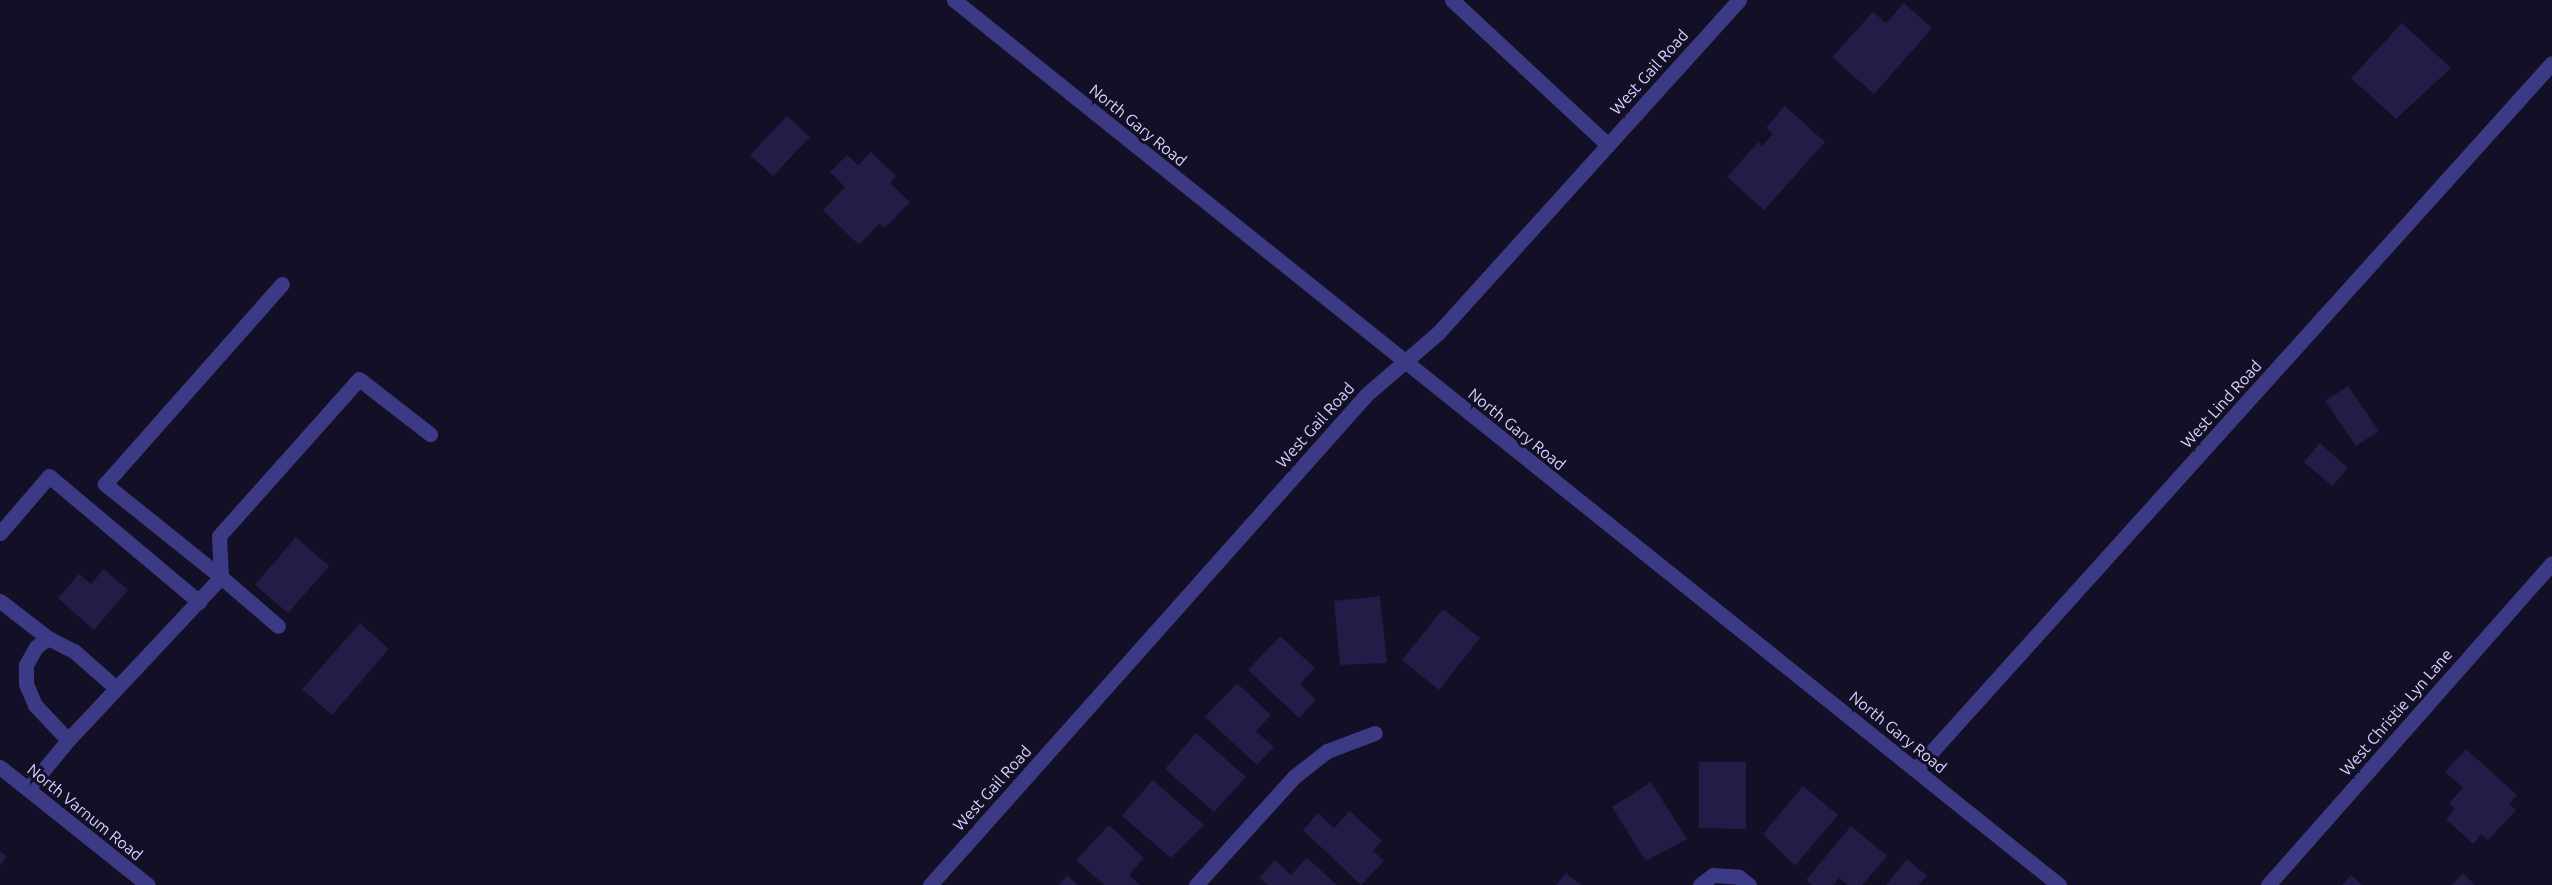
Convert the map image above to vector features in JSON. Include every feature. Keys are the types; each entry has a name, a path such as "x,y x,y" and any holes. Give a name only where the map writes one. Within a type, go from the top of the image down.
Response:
{"street":[{"name":"North Gary Road","path":"954,0 2059,885"},
{"path":"1452,0 1608,145"},
{"name":"West Gail Road","path":"930,885 1367,394 1438,333 1739,0"},
{"name":"West Lind Road","path":"1916,769 2552,63"},
{"path":"278,626 105,484 282,284"},
{"path":"28,789 68,740 221,577 219,536 359,379 430,434"},
{"path":"0,533 49,476 199,602"},
{"name":"West Christie Lyn Lane","path":"2268,885 2552,563"},
{"path":"0,601 48,638 74,651 116,688"},
{"path":"48,638 36,647 26,665 26,684 35,705 68,740"},
{"path":"1196,885 1296,776 1327,751 1375,733"},
{"name":"North Varnum Road","path":"0,767 148,885"},
{"path":"1700,885 1713,875 1739,877 1749,885"}],"building":[{"path":"1904,3 1932,28 1874,94 1832,57 1873,12 1886,23"},
{"path":"2402,23 2451,68 2396,119 2351,78"},
{"path":"1785,106 1825,142 1764,210 1727,177 1758,142 1762,146 1773,134 1766,128"},
{"path":"787,116 810,137 773,176 750,155"},
{"path":"871,152 896,176 890,183 910,202 885,228 879,224 859,245 823,210 845,187 830,172 847,155 858,165"},
{"path":"2348,386 2379,431 2356,446 2325,401"},
{"path":"2320,443 2348,468 2332,486 2304,462"},
{"path":"296,537 329,566 288,613 255,585"},
{"path":"104,569 128,590 94,630 58,598 79,574 91,584"},
{"path":"1380,596 1387,663 1340,665 1334,601"},
{"path":"1443,609 1480,638 1439,690 1402,660"},
{"path":"360,623 389,649 332,715 302,689"},
{"path":"1280,636 1315,668 1300,684 1316,700 1299,718 1248,670"},
{"path":"1237,683 1271,715 1256,731 1274,747 1257,765 1205,717"},
{"path":"1196,733 1246,777 1214,812 1165,769"},
{"path":"2466,749 2517,795 2509,804 2516,810 2488,840 2481,834 2473,844 2446,819 2455,809 2449,803 2463,788 2445,772"},
{"path":"1699,762 1746,762 1746,829 1699,828"},
{"path":"1153,780 1204,825 1171,858 1122,816"},
{"path":"1651,782 1687,839 1646,861 1612,807"},
{"path":"1803,786 1838,815 1795,866 1763,834"},
{"path":"1350,811 1382,841 1373,851 1384,861 1361,885 1303,830 1318,813 1334,828"},
{"path":"1109,825 1144,858 1129,875 1140,885 1104,885 1076,860"},
{"path":"1851,826 1887,856 1862,885 1848,885 1839,878 1833,885 1812,885 1806,880"},
{"path":"0,851 7,857 0,866"},
{"path":"1307,858 1337,885 1268,885 1259,878 1275,860 1291,875"},
{"path":"1907,859 1927,876 1919,885 1886,885"},
{"path":"1566,873 1581,885 1556,885"},
{"path":"2463,873 2475,885 2452,885"},
{"path":"1067,875 1078,885 1059,885"},
{"path":"2351,875 2362,885 2342,885"}]}
